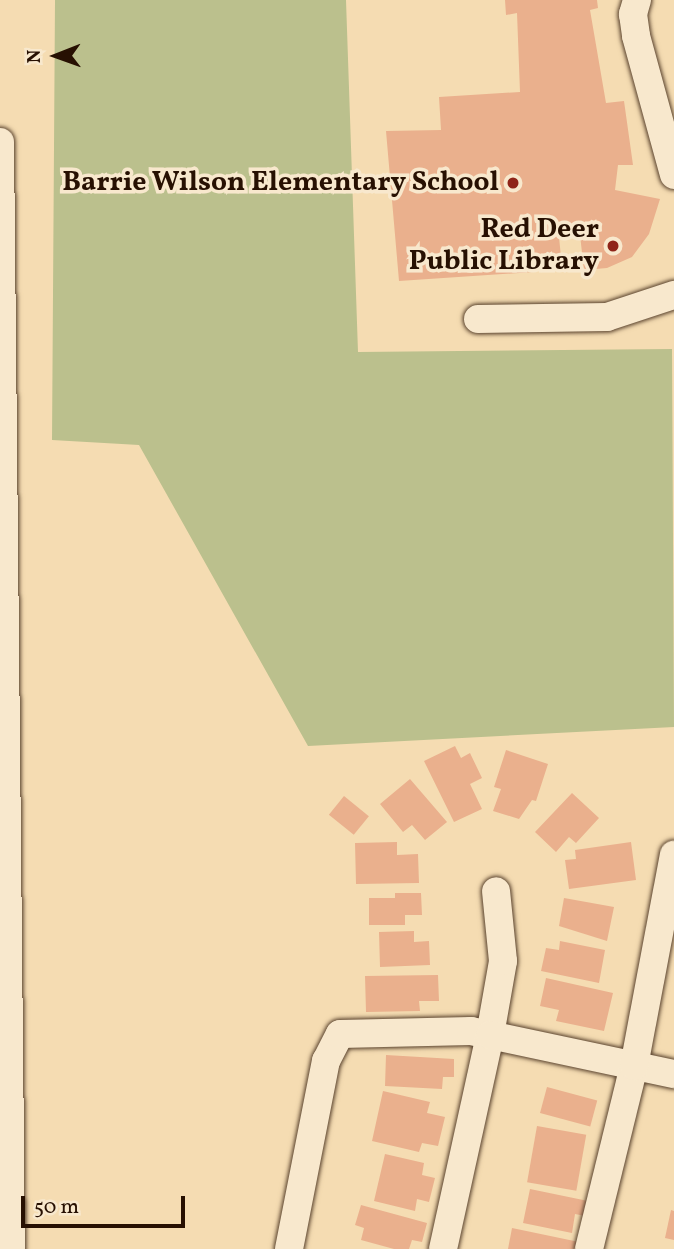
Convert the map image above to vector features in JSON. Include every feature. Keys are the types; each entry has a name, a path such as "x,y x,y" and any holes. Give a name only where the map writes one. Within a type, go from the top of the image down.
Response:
{"street":[{"path":"637,0 633,14 636,36 674,175"},
{"path":"0,142 5,1120 11,1249"},
{"path":"478,319 607,317 674,295"},
{"path":"589,1249 634,1066 674,855"},
{"path":"443,1249 490,1035 503,961 496,891"},
{"path":"289,1249 326,1061 340,1034 471,1031 674,1074"}],"green space":[{"path":"55,0 346,0 358,352 672,349 674,727 308,746 139,445 52,440"}],"building":[{"path":"505,0 597,0 598,8 590,10 606,103 624,101 633,165 618,165 615,190 660,199 649,234 632,257 607,268 584,270 580,235 559,237 561,257 533,260 534,272 399,281 386,131 441,130 439,97 520,92 517,13 506,15"},
{"path":"455,746 461,758 470,753 482,778 470,784 482,809 454,822 424,761"},
{"path":"506,750 548,764 536,801 532,800 519,819 493,811 501,789 494,787"},
{"path":"410,779 447,822 425,840 412,825 403,832 380,804"},
{"path":"572,793 599,818 576,843 569,837 556,852 535,832"},
{"path":"344,796 369,816 354,835 329,815"},
{"path":"397,842 397,855 418,854 419,883 356,884 355,843"},
{"path":"631,842 636,880 569,889 565,860 576,859 575,850"},
{"path":"395,893 421,893 422,915 405,915 405,925 369,925 369,898 395,898"},
{"path":"564,898 614,907 607,941 559,926"},
{"path":"414,931 414,942 429,941 430,965 380,967 379,932"},
{"path":"560,941 605,950 599,983 541,971 546,948 559,950"},
{"path":"438,975 439,1001 419,1001 420,1011 366,1012 365,976"},
{"path":"546,978 613,993 604,1031 556,1021 559,1010 540,1006"},
{"path":"386,1055 454,1059 454,1077 443,1077 442,1089 385,1086"},
{"path":"547,1087 597,1100 590,1127 540,1113"},
{"path":"383,1091 430,1102 427,1113 445,1117 438,1146 422,1143 419,1152 372,1141"},
{"path":"537,1126 586,1135 576,1191 527,1182"},
{"path":"385,1154 424,1163 422,1175 435,1178 429,1202 417,1199 415,1211 374,1201"},
{"path":"530,1189 588,1201 585,1216 575,1214 572,1233 523,1223"},
{"path":"361,1205 427,1223 422,1242 412,1240 409,1249 394,1249 361,1240 364,1228 355,1225"},
{"path":"671,1210 674,1211 674,1240 665,1238"},
{"path":"512,1228 579,1242 578,1249 508,1249"}],"place":[{"name":"Barrie Wilson Elementary School","path":"513,183"},
{"name":"Red Deer Public Library","path":"613,246"}]}
